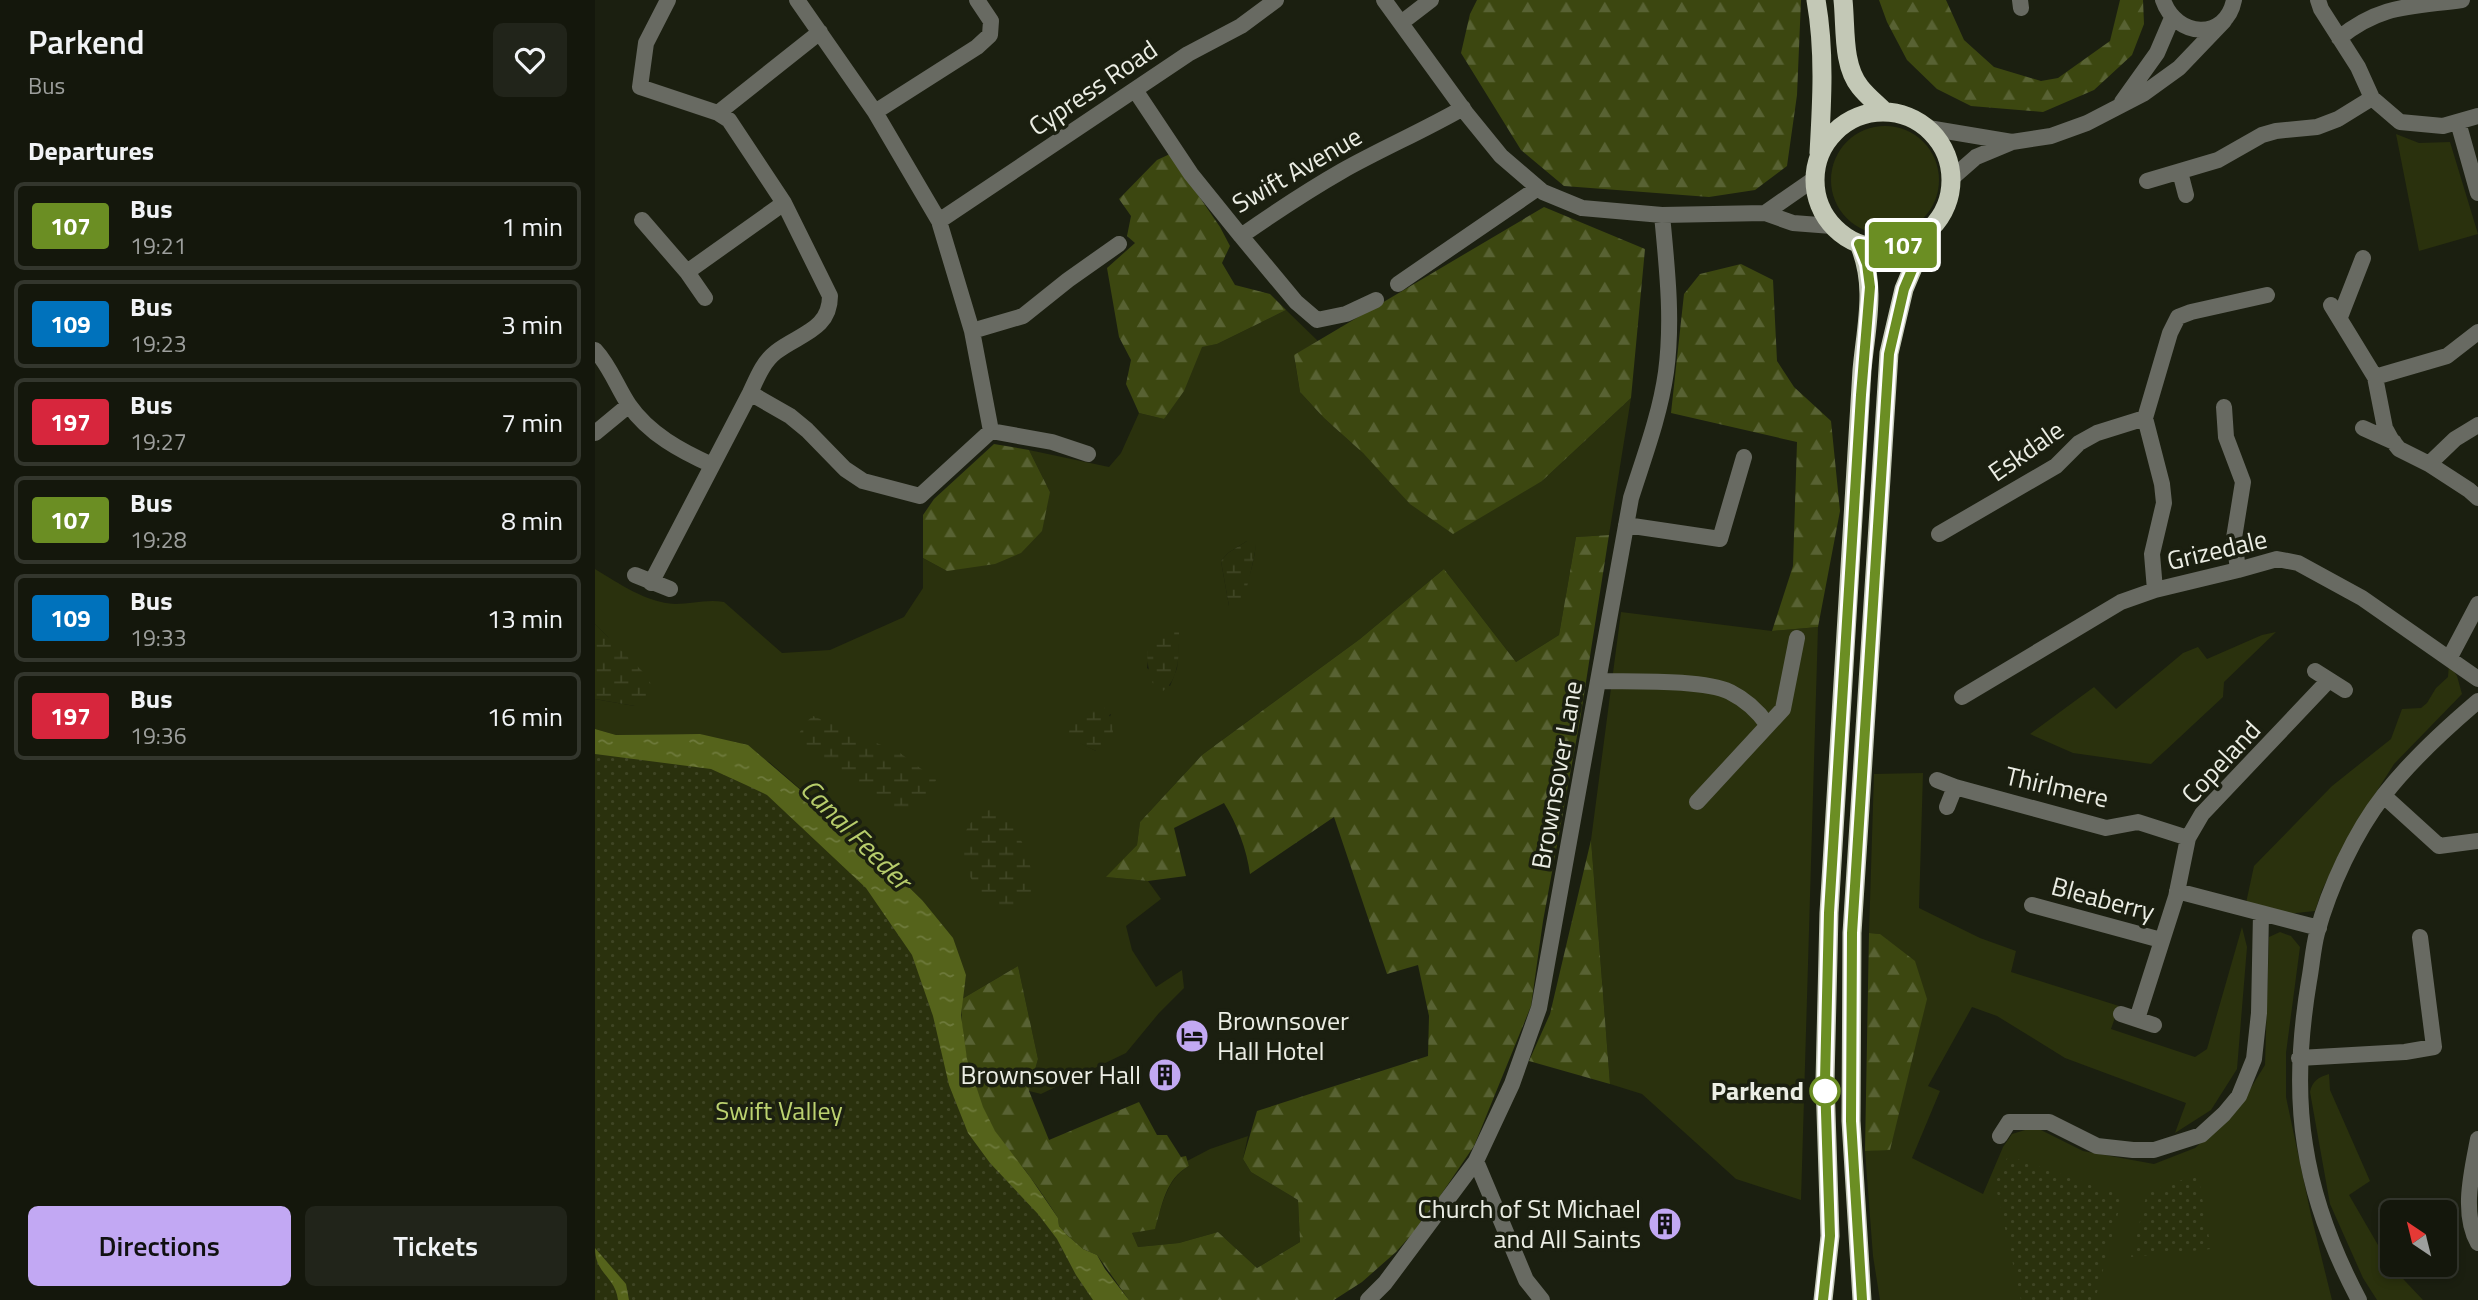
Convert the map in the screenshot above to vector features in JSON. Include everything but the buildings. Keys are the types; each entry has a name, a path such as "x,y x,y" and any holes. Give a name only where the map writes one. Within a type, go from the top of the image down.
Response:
{"highway":[{"path":"1816,0 1822,99 1819,156 1814,179 1822,212 1832,226 1845,237 1877,248 1895,248 1913,242 1928,232"},
{"path":"1843,0 1848,61 1852,75 1884,111"},
{"path":"1819,156 1829,138 1844,123 1863,114 1884,111 1900,113 1928,128 1949,159 1952,178 1949,198 1941,216 1928,232 1904,289 1889,354 1852,933 1851,1121 1862,1300"},
{"path":"1823,1300 1830,1236 1825,1081 1829,913 1862,370 1870,287 1867,264 1859,244"}],"street":[{"path":"651,583 760,370 775,352 811,330 830,309 830,296 784,203 729,120 718,113 639,87 646,43 668,0"},
{"path":"797,0 875,112 939,221 972,331 991,431"},
{"path":"875,112 977,47 989,35 991,20 977,0"},
{"name":"Cypress Road","path":"939,221 1188,54 1241,26 1276,0"},
{"path":"1384,0 1501,156 1538,188 1582,208 1662,215 1765,213 1793,223 1832,226"},
{"path":"1401,23 1431,0"},
{"path":"2163,0 2172,18 2184,27 2197,30 2211,28 2233,7"},
{"path":"2318,0 2358,67 2372,98 2400,122 2443,126 2478,116"},
{"path":"2339,38 2355,25 2388,10 2462,0"},
{"path":"1952,178 1976,157 2012,142 2051,136 2087,123 2143,94 2179,68 2233,7"},
{"path":"2120,104 2157,53 2172,18"},
{"path":"718,113 820,32"},
{"name":"Swift Avenue","path":"1135,90 1191,174 1241,236 1291,201 1343,171 1463,108"},
{"path":"2147,181 2218,160 2262,135 2317,127 2372,98"},
{"path":"2458,122 2478,193"},
{"path":"1928,128 2012,142"},
{"path":"2180,172 2186,195"},
{"path":"1765,213 1814,179"},
{"path":"1398,284 1538,188"},
{"path":"687,272 784,203"},
{"name":"Brownsover Lane","path":"1368,1300 1385,1283 1476,1161 1513,1084 1539,1008 1631,498 1666,373 1670,300 1662,215"},
{"path":"642,220 687,272 705,298"},
{"path":"1241,236 1296,302 1317,320 1346,314 1376,300"},
{"path":"972,331 1023,316 1119,244"},
{"path":"2363,258 2335,311 2375,377 2385,428 2399,449 2429,464 2478,498"},
{"path":"2155,590 2151,554 2164,503 2162,484 2145,418 2170,333 2178,317 2267,295"},
{"path":"2375,377 2447,356 2478,332"},
{"path":"595,350 604,360 629,405 646,426 688,454 712,465"},
{"path":"750,393 807,429 845,469 863,481 920,496 991,431"},
{"path":"595,433 629,405"},
{"path":"2224,407 2226,437 2243,482 2234,538 2238,570"},
{"name":"Eskdale","path":"1939,534 2056,466 2079,443 2097,433 2145,418"},
{"path":"2429,464 2455,439 2478,425"},
{"path":"2364,428 2394,442"},
{"path":"991,431 1052,442 1088,454"},
{"path":"1626,525 1720,539 1744,457"},
{"name":"Grizedale","path":"1962,697 2121,602 2155,590 2277,559 2298,563 2362,598 2478,678"},
{"path":"635,575 670,589"},
{"path":"2450,657 2478,604"},
{"path":"1697,802 1783,709 1797,638"},
{"path":"2315,671 2345,690"},
{"name":"Copeland","path":"2154,1025 2129,1017 2161,940 2177,891 2188,838 2202,814 2329,680"},
{"path":"1598,681 1708,685 1730,692 1755,708 1767,724"},
{"path":"2359,1300 2346,1276 2318,1200 2305,1145 2299,1058 2304,1009 2319,928 2338,878 2366,822 2384,796 2414,761 2478,701"},
{"name":"Thirlmere","path":"1937,780 2106,828 2138,822 2188,838"},
{"path":"1947,807 1955,787"},
{"path":"2384,796 2439,846 2478,841"},
{"path":"2177,891 2319,928"},
{"name":"Bleaberry","path":"2032,905 2161,940"},
{"path":"2000,1136 2010,1122 2049,1122 2097,1146 2154,1150 2201,1135 2239,1096 2254,1059 2259,1013 2261,913"},
{"path":"2299,1058 2405,1052 2434,1047 2420,937"},
{"path":"2478,1139 2469,1209 2472,1229 2478,1243"},
{"path":"1476,1161 1526,1280 1542,1300"}],"green space":[{"path":"1477,0 1801,0 1797,95 1787,166 1755,190 1709,197 1564,186 1521,150 1461,53 1470,14"},
{"path":"1879,0 1946,0 1964,40 1994,67 2041,81 2058,78 2110,41 2120,0 2143,0 2144,24 2132,55 2094,90 2043,112 1971,106 1937,89 1907,60"},
{"path":"1885,126 1906,131 1923,142 1934,159 1939,180 1934,201 1923,218 1906,229 1885,234 1864,229 1847,218 1836,201 1831,180 1836,159 1847,142 1864,131"},
{"path":"2396,134 2419,143 2450,142 2478,234 2419,251"},
{"path":"1170,154 1230,246 1222,263 1235,285 1270,294 1286,310 1217,344 1202,347 1184,391 1164,419 1139,413 1126,384 1131,360 1119,337 1107,268 1135,243 1127,236 1131,216 1119,199 1157,160"},
{"path":"1544,207 1645,249 1631,398 1542,481 1453,534 1410,504 1364,454 1300,392 1294,355"},
{"path":"1741,264 1773,280 1777,361 1794,387 1831,421 1840,511 1818,627 1772,631 1793,566 1797,442 1671,413 1684,294 1700,274"},
{"path":"1286,310 1318,341 1294,356 1300,392 1364,454 1542,481 1631,398 1609,535 1576,537 1559,635 1516,662 1444,569 1360,639 1202,755 1140,822 1137,845 1107,877 1148,881 1161,899 1126,926 1132,950 1156,987 1182,970 1184,988 1126,1053 1041,1094 1029,1091 1038,1059 1018,966 962,999 966,975 922,900 873,852 769,762 700,734 616,735 595,729 595,699 635,706 608,637 595,624 595,569 633,591 664,603 724,602 782,653 830,650 904,617 923,588 923,558 947,571 1050,492 1029,450 1109,467 1121,453 1139,413 1164,419 1201,347 1217,344","holes":["1247,541 1255,541 1252,567 1246,585 1229,606 1221,561","1179,640 1177,668 1170,686 1147,668 1149,654","1111,714 1096,751 1073,739"]},
{"path":"994,444 1029,450 1050,492 1042,531 1021,553 995,564 947,571 923,558 923,515 934,499"},
{"path":"1609,535 1531,1006 1474,1146 1421,1224 1396,1252 1362,1282 1334,1300 1129,1300 1097,1255 1083,1249 1059,1226 1058,1218 1044,1197 994,1130 973,1083 965,1049 962,999 1018,966 1038,1059 1029,1091 1049,1140 1139,1102 1157,1135 1167,1135 1181,1157 1186,1156 1189,1166 1181,1171 1170,1185 1155,1229 1132,1233 1138,1247 1179,1243 1218,1232 1257,1268 1300,1242 1298,1200 1251,1172 1243,1159 1257,1111 1428,1056 1429,1016 1418,965 1387,974 1334,817 1250,874 1241,837 1224,803 1174,828 1186,876 1148,881 1106,877 1137,845 1140,822 1202,755 1360,639 1444,569 1516,662 1559,635 1576,537"},
{"path":"1247,541 1256,541 1254,554 1241,606 1239,611 1233,613 1229,606 1221,561"},
{"path":"1621,612 1772,631 1818,627 1801,1200 1736,1179 1642,1094 1610,1084 1591,840"},
{"path":"595,624 644,673 656,692 653,700 635,706 595,699"},
{"path":"1169,628 1179,632 1178,656 1173,680 1163,691 1155,688 1150,676 1147,639"},
{"path":"2276,632 2224,682 2223,697 2151,764 2073,753 2030,734 2094,687 2116,709 2183,653 2198,647 2207,659 2262,635"},
{"path":"2449,664 2457,676 2462,694 2394,764 2351,832 2322,890 2315,911 2287,914 2246,903 2254,866 2332,786 2391,739 2402,709 2421,708 2427,703 2436,688 2448,677"},
{"path":"1100,703 1109,714 1113,726 1108,752 1096,751 1067,737 1079,716"},
{"path":"813,716 900,753 936,780 922,809 892,810 825,767 797,738 804,724"},
{"name":"Swift Valley","path":"595,742 736,762 909,915 973,1108 1106,1300 595,1300"},
{"path":"1923,773 1919,908 1980,938 2016,951 2011,972 2119,1006 2111,1029 2195,1057 2207,1049 2242,927 2247,947 2237,1069 2211,1110 2175,1133 2186,1103 2065,1058 1997,1016 1972,1007 1928,1086 1940,1091 1912,1158 1983,1194 2003,1147 2012,1134 2035,1127 2083,1151 2154,1164 2195,1148 2239,1107 2265,1065 2269,937 2280,932 2291,936 2300,947 2286,1053 2286,1097 2332,1300 1880,1300 1873,1256 1865,1151 1890,1149 1880,934 1869,933 1874,774"},
{"path":"994,808 1019,837 1031,870 1033,896 1025,905 1012,912 994,911 972,880 961,857 964,836 969,825 977,816"},
{"path":"1591,840 1610,1084 1529,1061 1550,1014"},
{"path":"1869,933 1880,934 1915,961 1927,999 1890,1150 1865,1151"},
{"path":"2329,1074 2330,1090 2370,1181 2349,1195 2380,1248 2380,1278 2402,1278 2423,1300 2377,1300 2363,1278 2330,1204 2310,1092 2312,1085"},
{"path":"1248,1136 1243,1159 1251,1172 1298,1200 1300,1242 1257,1268 1218,1232 1179,1243 1138,1247 1132,1233 1155,1228 1166,1193 1175,1178 1189,1166 1187,1161 1210,1149"},
{"path":"2008,1156 2123,1195 2095,1300 2021,1300 1995,1183"},
{"path":"2198,1174 2211,1249 2131,1257 2147,1193"}],"water":[{"path":"595,729 616,735 700,734 748,745 873,852 922,900 953,938 966,975 961,1015 967,1059 983,1107 995,1131 1058,1218 1059,1226 1083,1249 1097,1255 1129,1300 1093,1300 1057,1239 1038,1214 990,1163 968,1133 949,1085 933,1016 912,955 866,888 767,795 711,769 595,754"},
{"path":"595,1248 626,1284 629,1300 618,1300 613,1285 598,1264"}],"bus line":[{"name":"107","path":"1823,1300 1830,1236 1825,1081 1829,913 1870,287 1867,264 1859,244 1895,248 1913,242 1928,232 1904,289 1889,354 1852,933 1851,1121 1862,1300"}],"place":[{"name":"Brownsover Hall Hotel","path":"1192,1036"},
{"name":"Brownsover Hall","path":"1165,1075"},
{"name":"Parkend","path":"1825,1091"},
{"name":"Church of St Michael and All Saints","path":"1665,1224"}],"water label":[{"name":"Canal Feeder","path":"856,834"}]}
